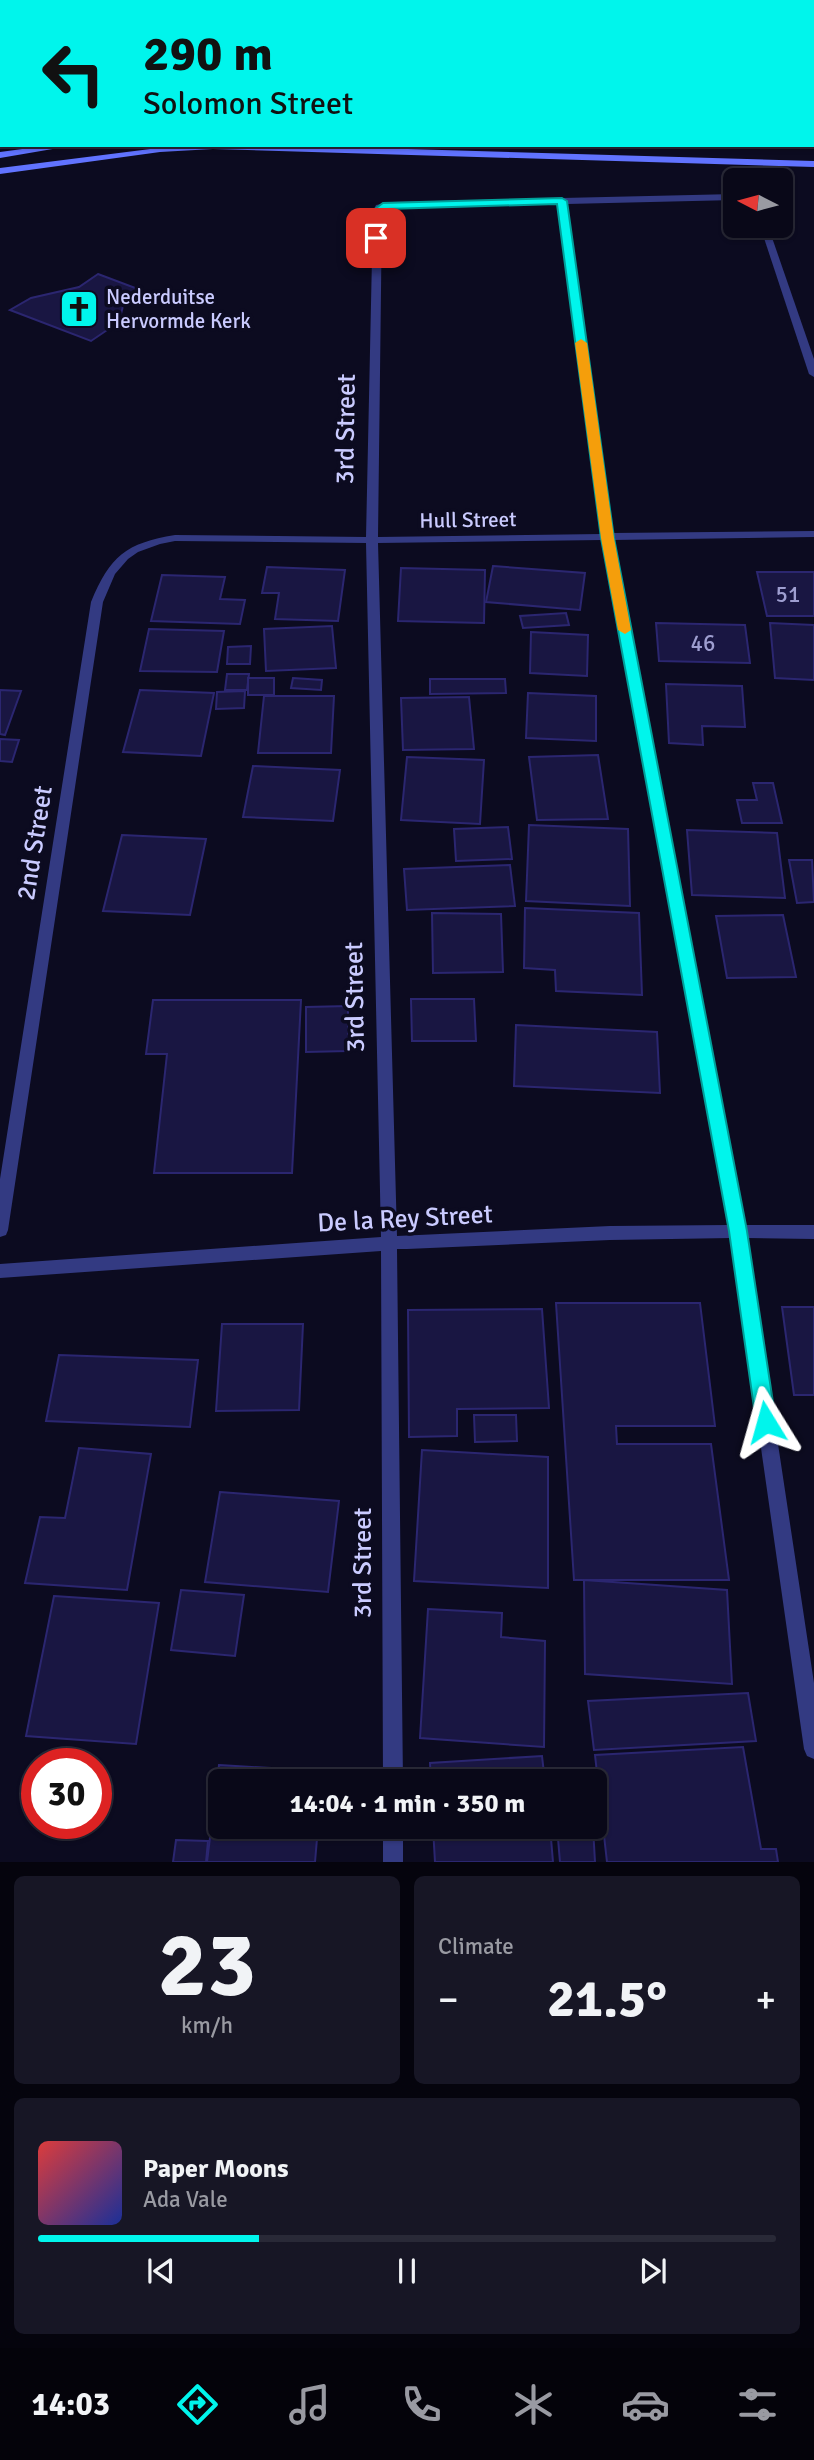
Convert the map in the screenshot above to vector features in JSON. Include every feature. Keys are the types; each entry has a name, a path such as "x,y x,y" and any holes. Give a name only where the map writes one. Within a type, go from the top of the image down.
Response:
{"main road":[{"path":"0,155 58,147"},
{"path":"0,171 160,149 195,147"},
{"path":"246,147 814,164"}],"street":[{"path":"723,196 562,201 607,538 738,1231 814,1749"},
{"name":"3rd Street","path":"393,1769 389,1242 372,540 377,211 379,207 391,205 562,201"},
{"path":"768,238 814,374"},
{"name":"Hull Street","path":"124,555 144,545 175,538 372,540 814,534"},
{"name":"2nd Street","path":"0,1230 97,602 114,565 124,555"},
{"name":"De la Rey Street","path":"0,1271 389,1242 738,1231 814,1232"},
{"path":"393,1839 393,1861"}],"building":[{"path":"98,274 138,289 125,298 119,322 91,341 10,310 31,298 79,287"},
{"path":"493,566 585,573 580,610 486,602"},
{"path":"267,567 345,570 338,621 275,619 279,593 262,593"},
{"path":"401,568 485,570 484,623 398,621"},
{"path":"757,572 814,572 814,616 767,616"},
{"path":"162,575 225,577 220,599 245,600 240,624 151,621"},
{"path":"566,613 569,625 523,628 520,616"},
{"path":"656,623 745,625 750,663 659,661"},
{"path":"770,623 814,625 814,680 775,678"},
{"path":"332,626 336,668 266,671 264,629"},
{"path":"149,629 224,631 217,672 140,671"},
{"path":"531,632 588,635 587,676 530,673"},
{"path":"251,646 250,664 227,664 228,647"},
{"path":"227,674 249,674 247,690 225,690"},
{"path":"248,678 274,678 274,695 248,695"},
{"path":"293,678 322,680 321,690 291,688"},
{"path":"430,679 505,679 506,693 430,694"},
{"path":"666,684 742,686 745,727 702,726 703,745 669,743"},
{"path":"0,690 21,691 5,735 0,734"},
{"path":"140,690 214,693 201,756 123,752"},
{"path":"245,691 244,708 216,709 217,692"},
{"path":"528,693 596,696 596,741 526,738"},
{"path":"264,696 334,696 331,753 258,753"},
{"path":"469,697 474,749 403,750 401,698"},
{"path":"0,739 19,740 12,762 0,761"},
{"path":"598,755 608,819 537,820 529,757"},
{"path":"407,757 484,760 480,824 401,820"},
{"path":"253,766 340,770 333,821 243,817"},
{"path":"753,783 773,783 782,823 742,823 737,800 757,800"},
{"path":"529,825 628,829 630,906 526,901"},
{"path":"508,827 512,859 456,861 454,829"},
{"path":"687,830 777,833 785,898 692,895"},
{"path":"122,835 206,839 190,915 103,911"},
{"path":"789,860 812,860 814,902 797,903"},
{"path":"510,865 515,906 407,910 404,869"},
{"path":"525,908 639,913 642,995 556,991 555,970 524,968"},
{"path":"432,913 501,914 503,972 433,973"},
{"path":"783,915 796,977 727,978 716,916"},
{"path":"411,999 474,999 476,1041 412,1041"},
{"path":"153,1000 301,1000 292,1173 154,1173 167,1054 146,1054"},
{"path":"348,1006 348,1051 306,1052 306,1007"},
{"path":"516,1025 657,1032 660,1093 514,1086"},
{"path":"556,1303 700,1303 715,1426 616,1426 617,1444 711,1444 729,1580 574,1580"},
{"path":"782,1307 814,1307 814,1395 794,1395"},
{"path":"542,1309 549,1408 457,1409 457,1436 409,1437 408,1310"},
{"path":"222,1324 303,1324 299,1410 216,1411"},
{"path":"59,1355 198,1360 190,1427 46,1421"},
{"path":"474,1415 516,1415 517,1441 475,1442"},
{"path":"79,1448 151,1454 127,1590 25,1583 40,1517 65,1518"},
{"path":"422,1450 548,1457 548,1588 414,1581"},
{"path":"220,1492 339,1501 328,1592 205,1582"},
{"path":"584,1580 727,1590 732,1684 585,1674"},
{"path":"181,1590 244,1595 235,1656 171,1650"},
{"path":"54,1596 159,1603 136,1744 26,1736"},
{"path":"428,1609 502,1613 501,1637 545,1641 544,1747 420,1738"},
{"path":"748,1693 756,1741 594,1750 588,1701"},
{"path":"743,1747 761,1849 776,1849 778,1862 607,1862 604,1839 607,1839 607,1769 597,1769 595,1755"},
{"path":"542,1756 544,1769 430,1769 430,1763"},
{"path":"219,1765 288,1769 219,1769"},
{"path":"210,1839 317,1839 315,1862 207,1862"},
{"path":"434,1839 551,1839 553,1862 435,1862"},
{"path":"558,1839 594,1839 595,1862 560,1862"},
{"path":"176,1840 208,1841 206,1862 173,1862"}],"slow traffic":[{"path":"581,343 607,538 625,630"}],"place":[{"name":"Nederduitse Hervormde Kerk","path":"79,309"}],"route":[{"path":"376,238 377,211 383,206 562,201 607,538 738,1231 766,1422"}]}
